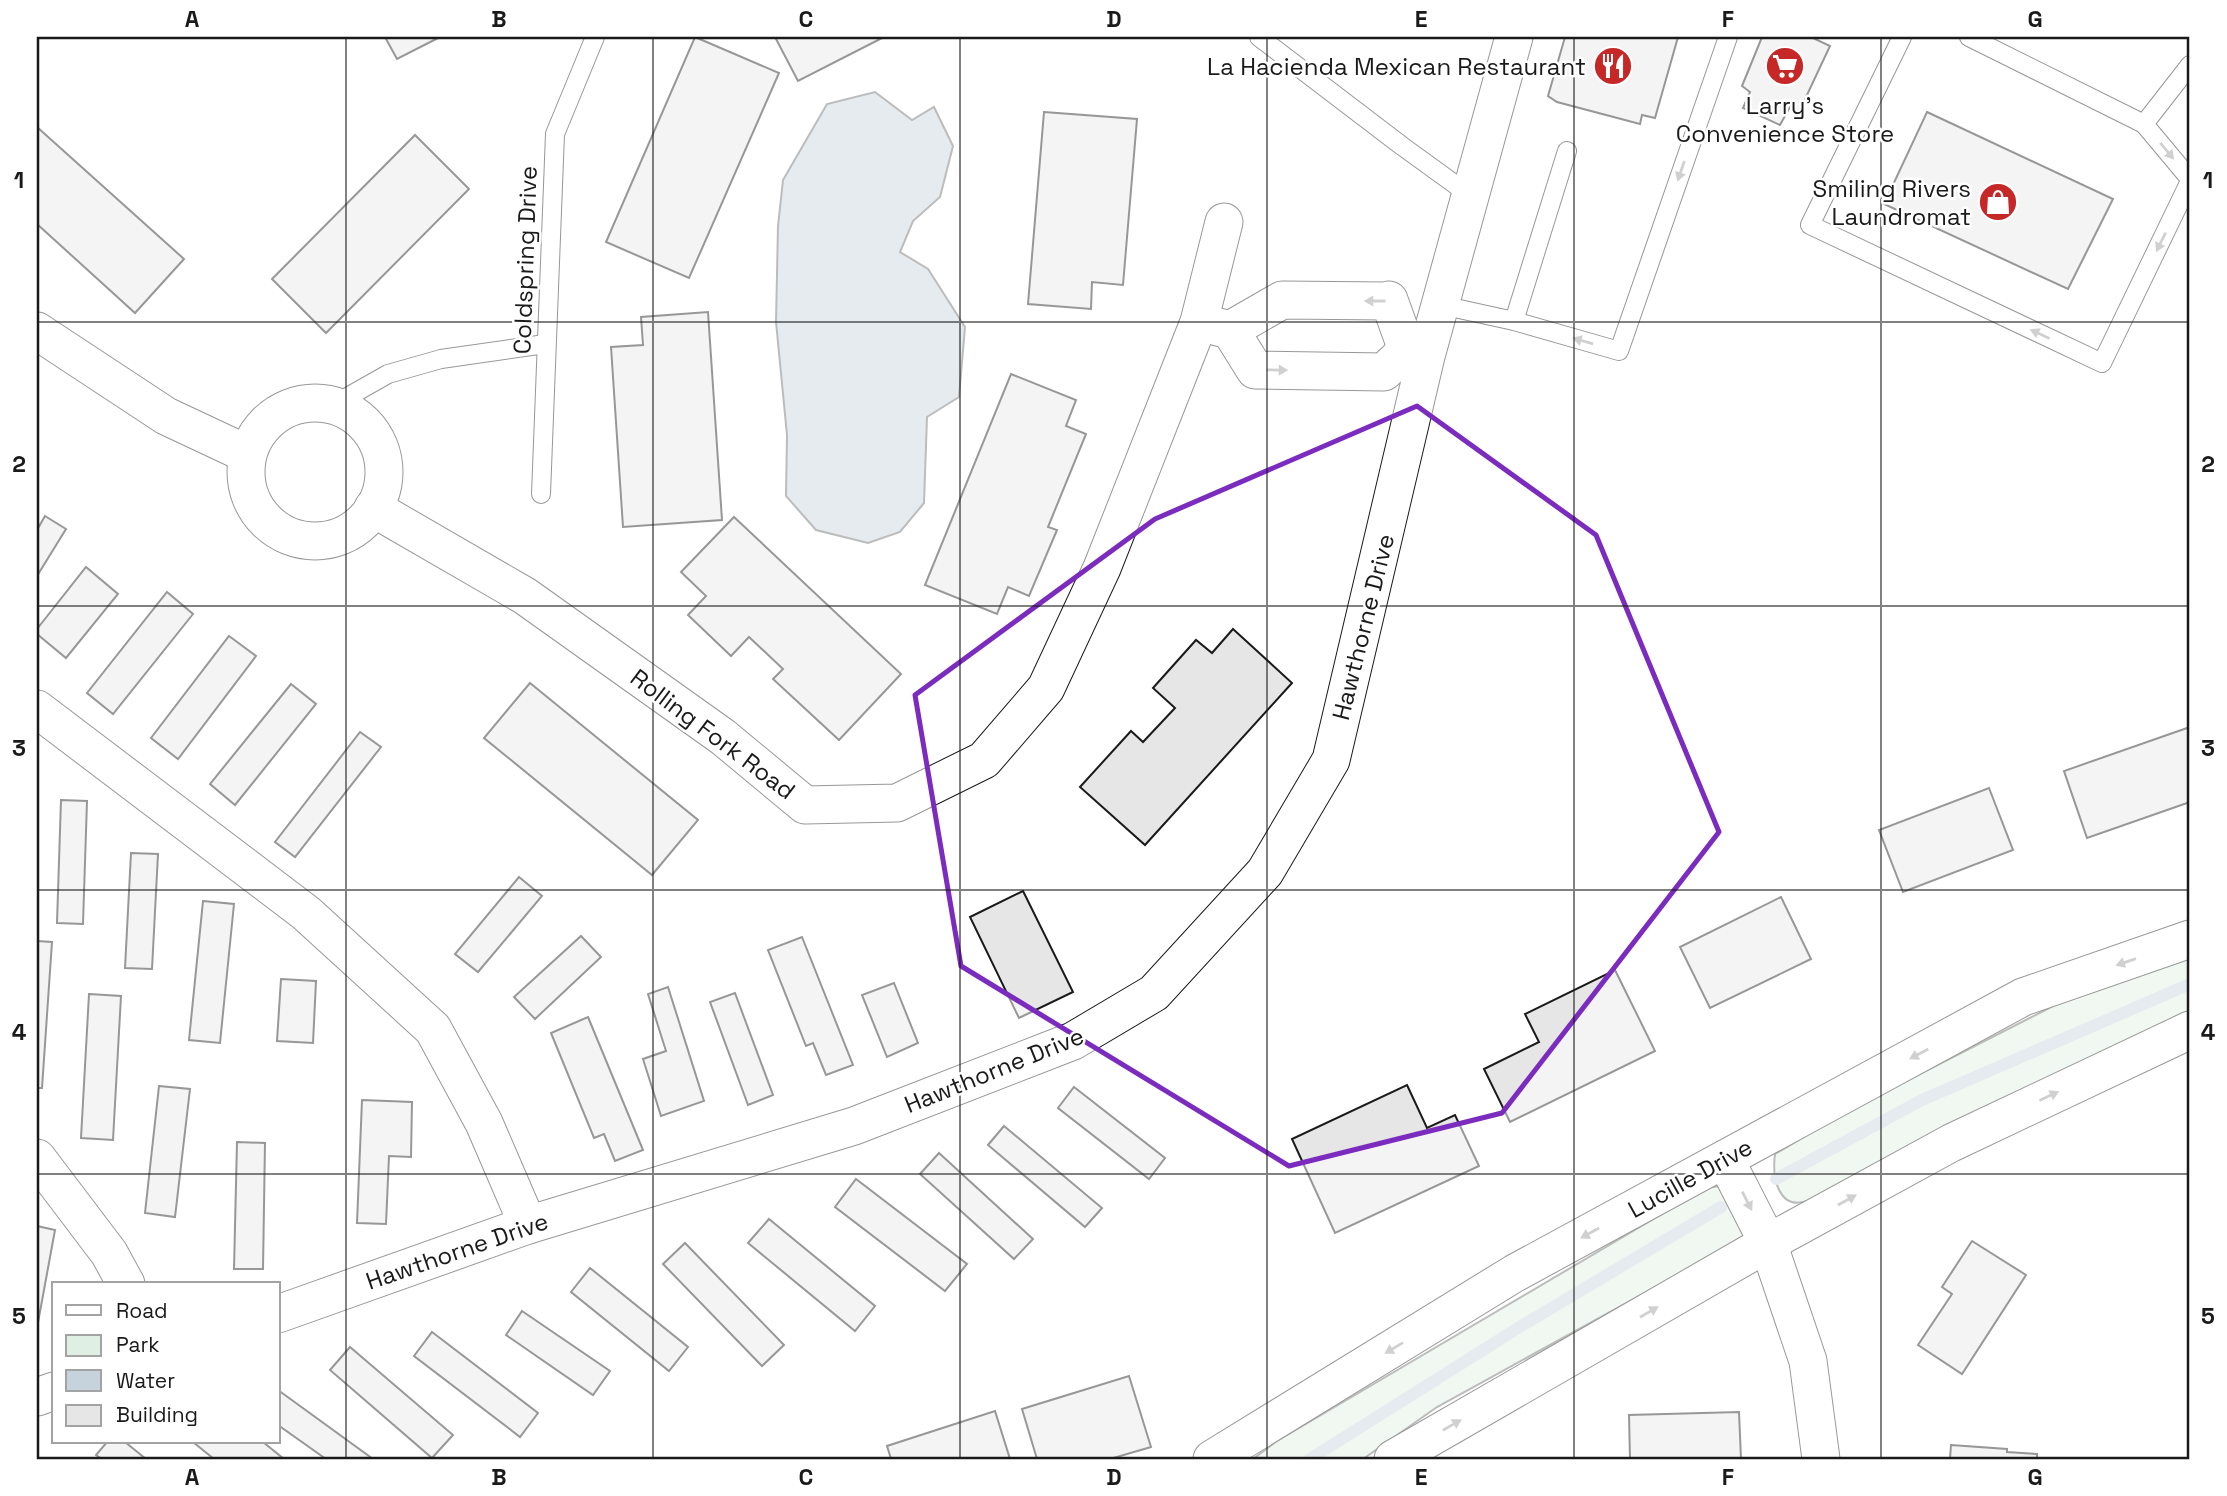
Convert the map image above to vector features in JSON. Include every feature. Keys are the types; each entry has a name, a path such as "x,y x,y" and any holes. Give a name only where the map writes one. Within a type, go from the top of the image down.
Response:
{"street":[{"name":"Hawthorne Drive","path":"280,1313 528,1225 854,1126 1073,1041 1154,993 1265,872 1331,760 1414,415 1417,353 1441,305 1513,37"},
{"name":"Rolling Fork Road","path":"373,508 525,596 723,737 806,805 897,803 984,760 1046,688 1214,326 1224,222"},
{"path":"1282,300 1389,300 1417,353 1384,372 1255,370 1214,326 1282,300"},
{"path":"37,331 166,416 247,454"},
{"path":"335,404 354,413 370,429 381,447 385,469 382,491 373,508 354,529 332,539 308,541 285,535 265,520 251,501 245,478 247,454 257,432 272,416 291,406 335,404"},
{"path":"37,709 306,913 433,1030 484,1123 528,1225"},
{"name":"Lucille Drive","path":"1212,1459 1516,1273 2023,998 2190,939"},
{"path":"1393,1459 1768,1243 1951,1143 2190,1030"},
{"path":"37,1158 109,1253 125,1282"},
{"path":"1725,1158 1768,1243 1808,1361 1821,1459"}],"lane":[{"name":"Coldspring Drive","path":"541,494 555,134 595,37"},
{"path":"1259,37 1471,196"},
{"path":"1441,305 1514,321 1619,351 1728,37"},
{"path":"1902,37 1810,225 2102,363 2190,180 2144,124 1969,37"},
{"path":"2144,124 2190,65"},
{"path":"1514,321 1567,151"},
{"path":"335,404 388,374 441,359 545,344"}],"highlighted area":[{"path":"1417,406 1596,535 1719,832 1502,1113 1289,1166 961,966 915,695 1155,519"}],"green space":[{"path":"2190,958 2190,1017 1810,1200 1791,1202 1779,1190 1775,1154 1853,1108 2061,1002"},
{"path":"1720,1186 1748,1224 1743,1239 1437,1407 1363,1459 1253,1459 1277,1441 1706,1188"}],"water":[{"path":"875,92 912,120 934,107 953,146 940,197 913,221 900,252 928,269 965,327 959,397 927,417 924,503 900,532 868,543 816,530 786,496 787,435 776,322 778,226 783,180 827,104"}],"building":[{"path":"385,37 440,37 397,59"},
{"path":"695,37 779,73 689,278 606,242"},
{"path":"775,37 884,37 798,81"},
{"name":"La Hacienda Mexican Restaurant","path":"1565,37 1678,37 1655,118 1642,115 1640,124 1557,102 1548,96"},
{"name":"Larry's Convenience Store","path":"1762,37 1811,37 1830,46 1799,112 1790,107 1780,125 1743,108 1750,92 1742,86"},
{"path":"1044,112 1137,119 1123,285 1092,282 1091,309 1028,304"},
{"name":"Smiling Rivers Laundromat","path":"1927,112 2113,199 2068,289 1884,204"},
{"path":"37,127 184,259 135,313 37,224"},
{"path":"415,135 469,189 326,333 272,279"},
{"path":"708,312 722,520 623,527 611,347 643,345 641,317"},
{"path":"1011,374 1076,400 1066,426 1086,434 1048,527 1057,530 1029,596 1008,587 997,614 925,585"},
{"path":"45,516 66,529 37,576 37,530"},
{"path":"734,517 901,674 839,740 773,679 783,669 749,637 731,656 688,615 706,596 681,572"},
{"path":"86,567 118,594 66,658 37,634 37,629"},
{"path":"167,592 193,614 113,714 87,693"},
{"path":"1233,629 1292,683 1145,845 1080,787 1131,731 1143,742 1175,708 1153,688 1196,640 1212,653"},
{"path":"229,636 256,656 178,759 151,738"},
{"path":"530,683 698,820 652,875 484,738"},
{"path":"291,684 316,704 235,805 210,784"},
{"path":"2190,727 2190,802 2087,838 2064,771"},
{"path":"360,732 381,747 295,857 275,842"},
{"path":"1989,788 2013,850 1903,892 1879,830"},
{"path":"61,800 87,801 83,924 57,923"},
{"path":"131,853 158,854 152,969 125,968"},
{"path":"519,877 542,896 478,972 455,954"},
{"path":"1023,891 1073,992 1019,1018 970,917"},
{"path":"1781,897 1811,959 1710,1008 1680,947"},
{"path":"203,901 234,904 220,1043 189,1040"},
{"path":"581,936 601,957 535,1019 514,997"},
{"path":"802,937 853,1065 826,1075 813,1043 806,1046 768,950"},
{"path":"37,941 52,942 42,1088 37,1088"},
{"path":"1615,970 1655,1051 1510,1122 1484,1069 1539,1042 1525,1014"},
{"path":"281,979 316,981 313,1043 277,1041"},
{"path":"894,983 918,1043 887,1057 862,995"},
{"path":"668,987 704,1101 661,1116 643,1059 666,1051 648,994"},
{"path":"735,993 773,1095 748,1105 710,1002"},
{"path":"89,994 121,996 113,1140 81,1138"},
{"path":"588,1017 643,1150 615,1161 604,1134 594,1138 551,1033"},
{"path":"1407,1085 1427,1128 1455,1115 1479,1166 1335,1233 1292,1139"},
{"path":"159,1086 190,1089 175,1217 145,1213"},
{"path":"1074,1087 1165,1158 1149,1179 1058,1108"},
{"path":"362,1100 412,1102 411,1157 389,1156 386,1224 357,1223"},
{"path":"1004,1126 1102,1208 1085,1227 988,1145"},
{"path":"237,1142 265,1143 263,1269 234,1269"},
{"path":"939,1153 1033,1239 1014,1259 920,1174"},
{"path":"856,1179 967,1264 945,1291 835,1207"},
{"path":"769,1219 875,1306 855,1331 748,1243"},
{"path":"37,1226 55,1230 37,1328"},
{"path":"1972,1241 2026,1275 1962,1374 1918,1345 1952,1294 1942,1287"},
{"path":"685,1243 784,1345 762,1366 663,1264"},
{"path":"590,1268 688,1347 669,1371 571,1292"},
{"path":"522,1311 610,1371 593,1395 506,1335"},
{"path":"432,1332 538,1413 520,1437 414,1356"},
{"path":"350,1347 453,1435 432,1458 330,1370"},
{"path":"1129,1376 1151,1447 1110,1459 1037,1459 1022,1409"},
{"path":"280,1391 373,1459 326,1459 280,1426"},
{"path":"995,1411 1010,1459 891,1459 887,1446"},
{"path":"1739,1412 1741,1459 1630,1459 1629,1415"},
{"path":"105,1444 127,1444 146,1459 102,1459 96,1455"},
{"path":"195,1444 265,1444 284,1459 214,1459"},
{"path":"1951,1445 2007,1449 2007,1452 2037,1454 2037,1459 1950,1459"}],"waterway":[{"path":"1776,1179 1922,1100 2190,984"},
{"path":"1310,1459 1518,1328 1721,1207"}],"place":[{"name":"La Hacienda Mexican Restaurant","path":"1613,66"},
{"name":"Larry's Convenience Store","path":"1785,66"},
{"name":"Smiling Rivers Laundromat","path":"1998,202"}]}
